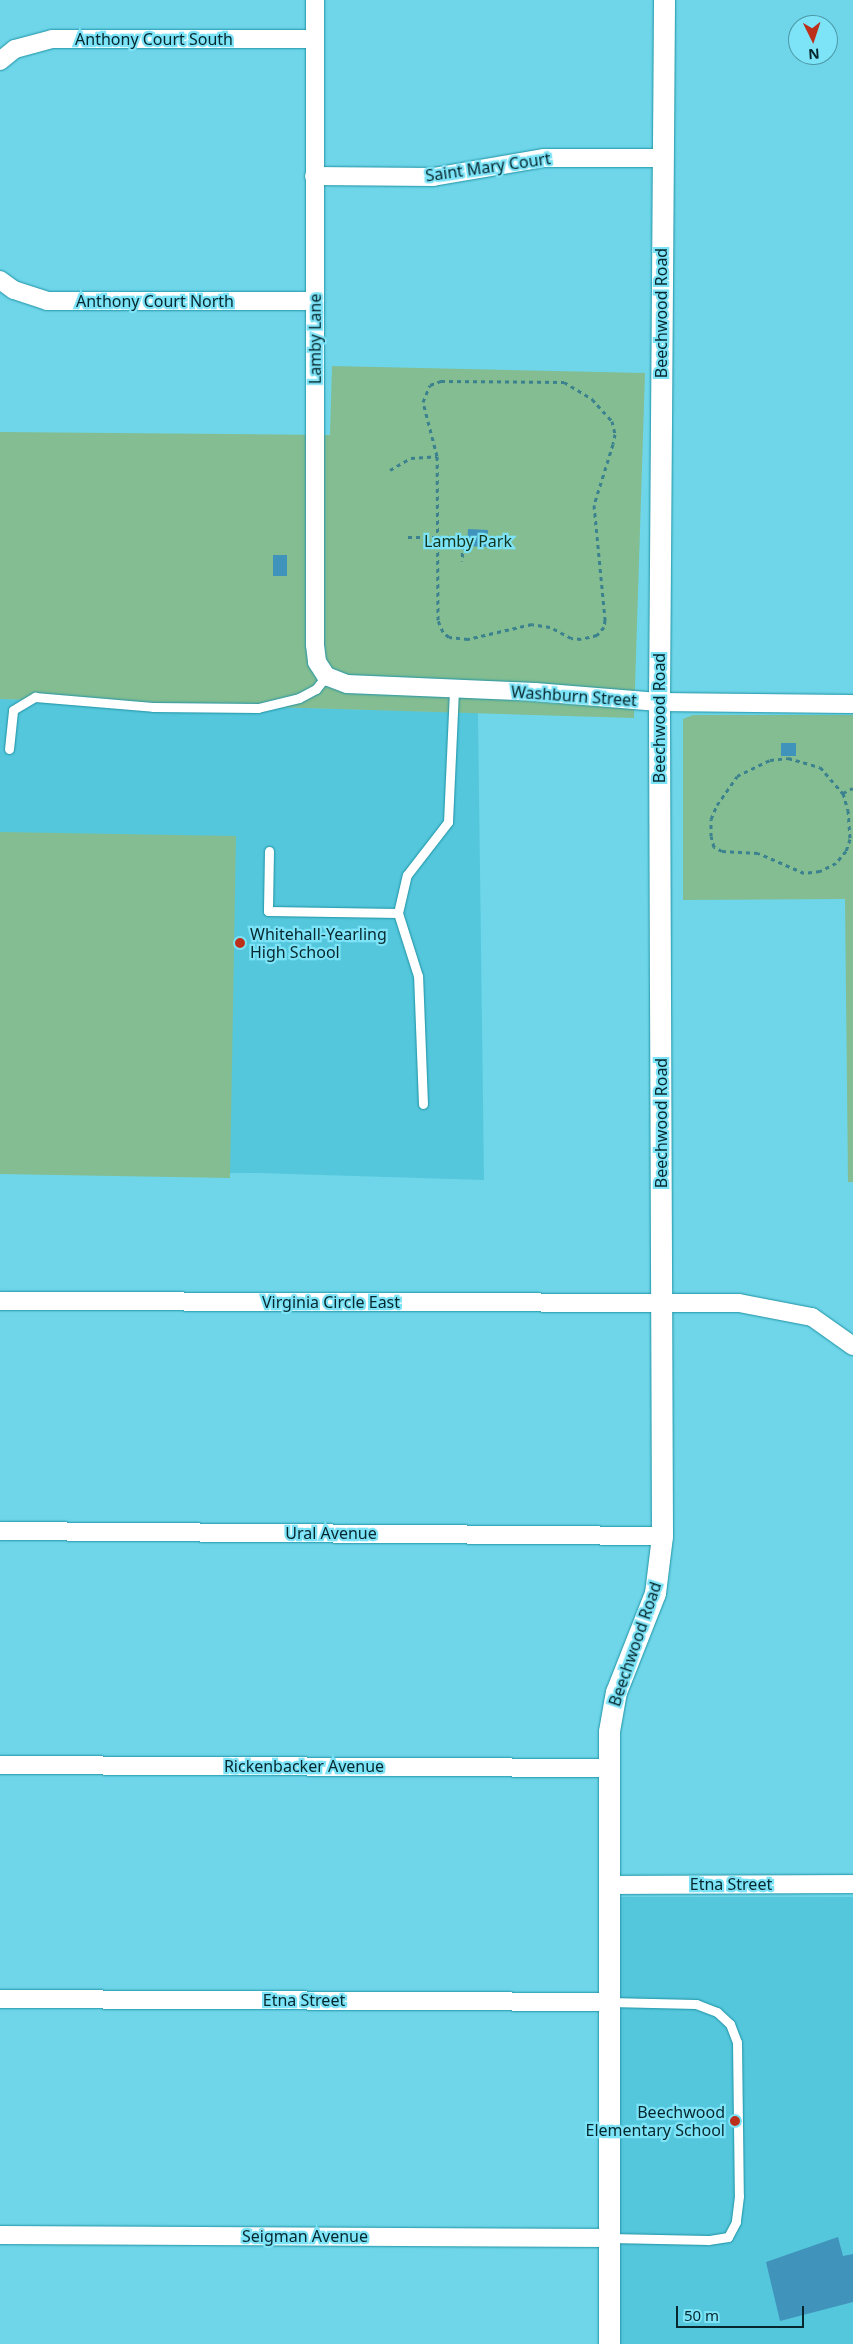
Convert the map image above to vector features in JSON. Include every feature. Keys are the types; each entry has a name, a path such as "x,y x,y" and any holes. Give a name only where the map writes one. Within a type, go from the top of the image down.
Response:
{"street":[{"name":"Lamby Lane","path":"315,0 315,645 317,662 326,676"},
{"name":"Beechwood Road","path":"610,2344 607,1768 616,1692 655,1593 662,1536 659,702 664,0"},
{"name":"Anthony Court South","path":"0,61 15,49 52,39 314,39"},
{"name":"Saint Mary Court","path":"314,176 433,177 544,158 662,158"},
{"name":"Anthony Court North","path":"0,280 14,290 47,301 315,301"},
{"name":"Washburn Street","path":"326,676 347,684 659,702 853,704"},
{"name":"Virginia Circle East","path":"0,1301 739,1303 787,1310 812,1317 853,1346"},
{"name":"Ural Avenue","path":"0,1531 662,1536"},
{"name":"Rickenbacker Avenue","path":"0,1764 607,1768"},
{"name":"Etna Street","path":"608,1885 853,1884"},
{"name":"Etna Street","path":"0,1999 609,2002"},
{"name":"Seigman Avenue","path":"0,2235 610,2238"}],"lane":[{"path":"9,748 13,710 35,698 153,707 258,708 299,698 316,689 326,676"},
{"path":"423,1104 418,976 398,913 407,875 448,822 454,689"},
{"path":"268,850 268,911 398,913"},
{"path":"609,2002 696,2004 717,2012 730,2024 737,2042 739,2196 736,2222 728,2237 708,2240 610,2238"}],"path":[{"path":"442,381 564,382 604,410 616,434 594,505 604,627 592,638 581,639 532,624 468,639 449,637 443,632 438,620 437,456 423,402 430,385 442,381"},
{"path":"390,470 411,458 437,456"},
{"path":"408,537 463,537 462,561"},
{"path":"770,760 804,760 820,767 843,793 850,825 846,851 836,863 820,871 804,873 758,853 722,851 714,847 711,819 721,798 737,776 755,765 770,760"},
{"path":"843,793 853,788"}],"shaded area":[{"name":"Whitehall-Yearling High School","path":"0,699 478,713 484,1180 257,1173 0,1174"},
{"name":"Beechwood Elementary School","path":"618,1897 853,1897 853,2344 618,2344"}],"green space":[{"name":"Lamby Park","path":"332,366 645,373 634,718 0,699 0,432 330,435"},
{"path":"693,715 853,715 853,1182 848,1182 845,899 683,900 683,719"},
{"path":"0,832 236,836 230,1178 0,1174"}],"building":[{"path":"468,529 488,530 487,547 467,546"},
{"path":"273,555 287,555 287,576 273,576"},
{"path":"781,743 796,743 796,756 781,756"},
{"path":"838,2237 843,2256 853,2254 853,2302 780,2321 766,2262"}],"place":[{"name":"Whitehall-Yearling High School","path":"240,943"},
{"name":"Beechwood Elementary School","path":"735,2121"}]}
